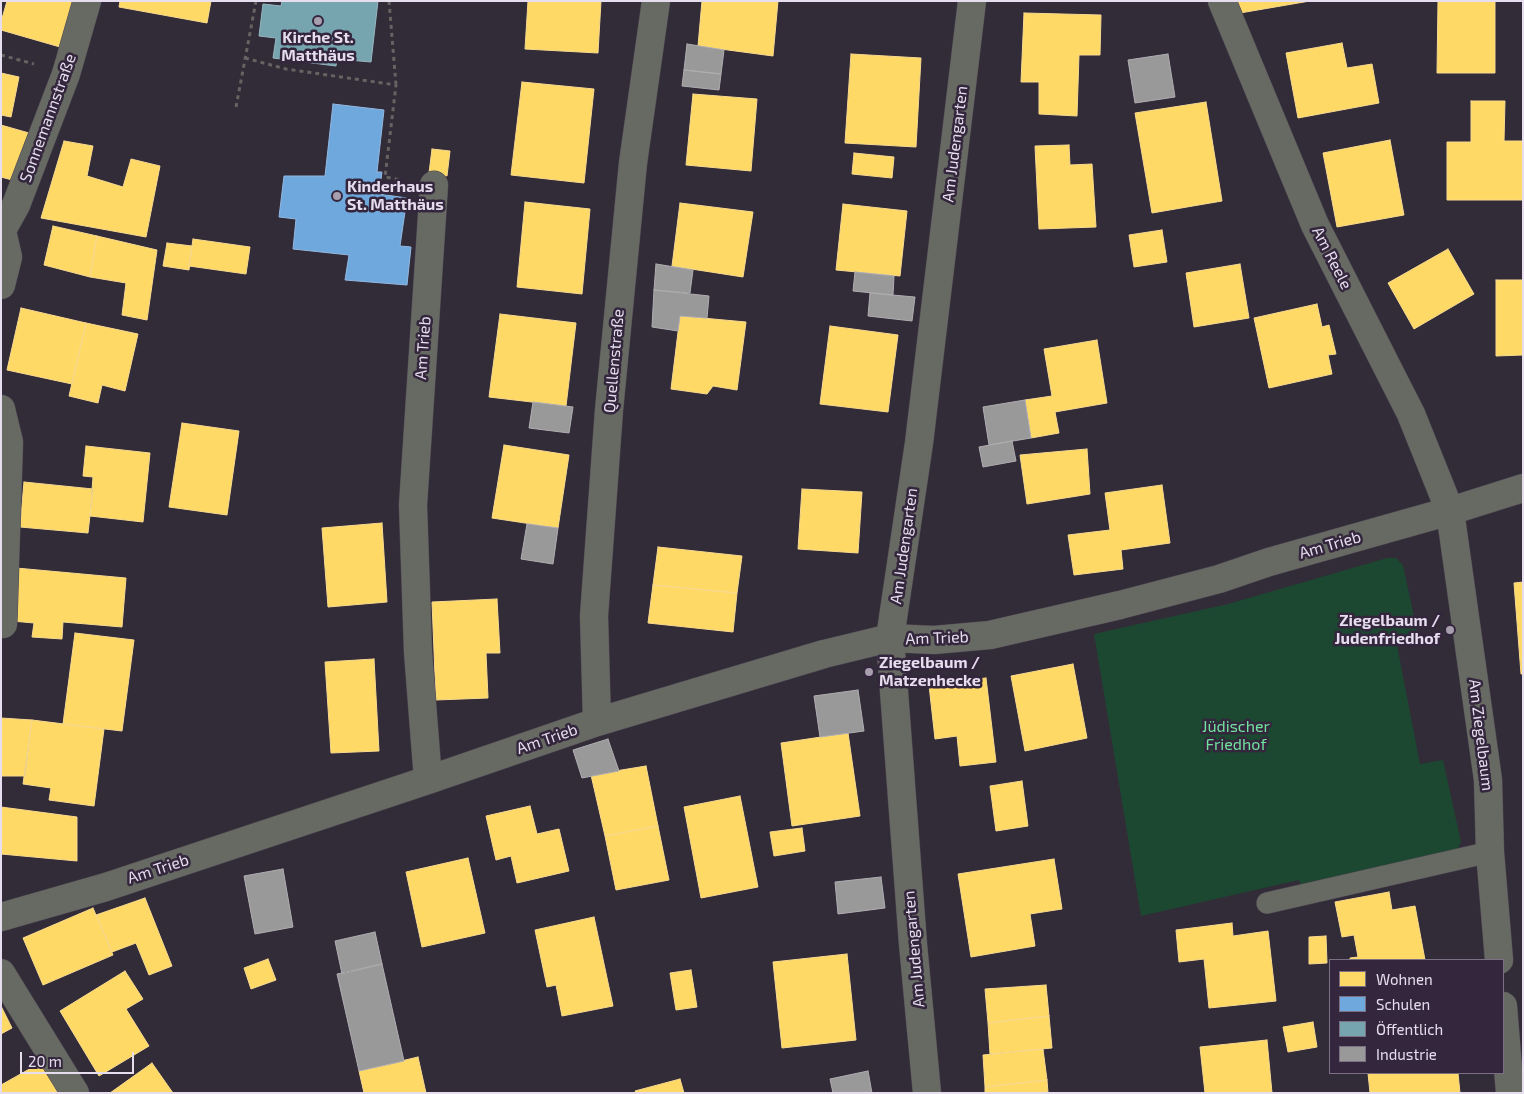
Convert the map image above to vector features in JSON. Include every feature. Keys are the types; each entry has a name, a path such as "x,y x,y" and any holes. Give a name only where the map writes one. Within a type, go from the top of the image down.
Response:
{"street":[{"name":"Sonnemannstraße","path":"1,285 8,257 2,232 16,205 66,74 88,1"},
{"name":"Quellenstraße","path":"597,722 594,616 609,410 633,163 656,1"},
{"name":"Am Judengarten","path":"927,1093 913,944 890,638 919,443 972,1"},
{"name":"Am Reele","path":"1222,1 1315,225 1411,414 1450,511"},
{"name":"Am Trieb","path":"428,780 418,652 413,504 434,185"},
{"path":"1,409 9,442 3,624"},
{"name":"Am Trieb","path":"1,917 106,887 597,722 824,654 890,638 934,640 990,636 1219,579 1268,562 1450,511 1523,488"},
{"name":"Am Ziegelbaum","path":"1450,511 1488,780 1490,852 1499,959"},
{"path":"1,973 75,1093"},
{"path":"1504,1018 1510,1093"}],"lane":[{"path":"1267,902 1490,852"}],"path":[{"path":"236,108 256,1"},
{"path":"385,177 396,85 390,1"},
{"path":"245,58 286,69 396,85"}],"green space":[{"name":"Jüdischer Friedhof","path":"1387,558 1396,558 1403,565 1419,640 1397,645 1420,764 1443,760 1461,842 1458,848 1452,853 1303,891 1299,880 1141,916 1094,634 1228,604"}],"building: Wohnen":[{"path":"7,1 74,1 60,47 1,30 1,22"},
{"path":"120,1 211,1 207,23 119,7"},
{"path":"528,1 601,1 598,53 525,49"},
{"path":"702,1 778,1 773,56 698,46"},
{"path":"1238,1 1310,1 1240,13"},
{"path":"1438,1 1495,1 1495,73 1437,73"},
{"path":"1024,13 1101,15 1100,55 1079,55 1077,116 1039,114 1039,82 1021,82"},
{"path":"1342,43 1347,68 1372,64 1379,103 1298,118 1286,53"},
{"path":"851,54 921,58 916,147 845,143"},
{"path":"1,73 19,77 11,117 1,115"},
{"path":"522,82 594,89 584,183 511,175"},
{"path":"693,94 757,99 751,171 686,165"},
{"path":"1471,101 1505,101 1504,141 1523,141 1523,200 1447,200 1447,142 1471,142"},
{"path":"1206,102 1222,201 1152,213 1135,113"},
{"path":"1,125 29,133 12,180 1,177"},
{"path":"1390,140 1404,215 1337,227 1323,153"},
{"path":"64,141 93,146 87,176 123,187 131,159 160,166 146,237 41,218"},
{"path":"1069,145 1070,165 1092,164 1096,227 1039,229 1035,146"},
{"path":"432,149 450,151 447,176 429,173"},
{"path":"854,153 894,157 892,178 852,174"},
{"path":"525,202 590,209 582,294 517,287"},
{"path":"680,203 753,212 743,277 672,266"},
{"path":"843,204 907,211 900,276 836,270"},
{"path":"53,226 97,236 90,277 44,265"},
{"path":"1162,230 1167,262 1134,267 1129,235"},
{"path":"97,236 157,250 147,320 122,315 126,283 90,277"},
{"path":"193,239 250,247 246,274 189,266"},
{"path":"167,243 192,246 189,270 163,266"},
{"path":"1448,249 1474,294 1414,329 1388,283"},
{"path":"1240,264 1249,318 1194,327 1186,273"},
{"path":"1496,280 1523,280 1523,355 1496,356"},
{"path":"1317,304 1322,327 1329,325 1336,354 1328,355 1332,374 1269,388 1254,318"},
{"path":"21,308 86,323 72,384 7,370"},
{"path":"500,314 576,323 566,406 489,397"},
{"path":"680,316 746,322 737,390 713,386 707,394 671,389"},
{"path":"86,323 138,334 125,391 102,385 98,403 69,396"},
{"path":"830,326 898,335 888,412 820,404"},
{"path":"1097,340 1107,403 1055,412 1059,433 1031,438 1025,400 1052,396 1044,349"},
{"path":"182,423 239,431 227,515 169,507"},
{"path":"504,445 569,455 558,528 492,518"},
{"path":"86,446 150,453 143,522 90,516 93,477 83,476"},
{"path":"1087,449 1090,494 1027,504 1020,455"},
{"path":"24,482 93,489 88,533 20,527"},
{"path":"1162,485 1170,543 1121,550 1123,569 1074,575 1068,535 1110,530 1105,493"},
{"path":"802,489 862,492 858,553 798,549"},
{"path":"382,523 387,602 328,607 322,528"},
{"path":"658,547 742,556 737,593 653,585"},
{"path":"16,568 126,578 122,627 63,622 62,639 32,637 34,623 12,621"},
{"path":"1523,582 1523,674 1521,674 1514,583"},
{"path":"653,585 737,593 733,632 648,623"},
{"path":"497,599 500,653 486,653 488,698 436,700 432,602"},
{"path":"75,633 134,640 122,731 63,724"},
{"path":"374,659 379,751 331,753 325,662"},
{"path":"1073,664 1087,738 1025,751 1011,676"},
{"path":"986,678 996,762 960,766 957,736 935,739 929,685"},
{"path":"1,718 32,720 25,776 1,776"},
{"path":"32,720 104,729 94,806 49,800 51,788 23,784"},
{"path":"848,733 860,816 792,826 781,743"},
{"path":"646,766 658,826 605,836 591,775"},
{"path":"1022,781 1028,826 996,831 990,786"},
{"path":"740,796 758,887 701,898 684,807"},
{"path":"530,806 537,834 559,829 569,871 517,883 511,856 496,860 486,816"},
{"path":"1,807 77,817 77,861 1,854"},
{"path":"658,826 669,880 616,890 605,836"},
{"path":"802,828 805,851 774,856 770,832"},
{"path":"468,858 485,933 422,947 406,872"},
{"path":"1054,859 1062,909 1030,914 1035,946 971,957 958,874"},
{"path":"1389,892 1392,910 1415,906 1425,959 1350,959 1358,957 1354,935 1342,937 1335,902"},
{"path":"145,898 172,966 149,975 136,943 112,952 96,915"},
{"path":"93,908 113,955 43,985 23,938"},
{"path":"594,917 613,1006 562,1016 556,985 547,987 535,930"},
{"path":"1232,923 1233,936 1268,931 1276,1001 1209,1008 1204,959 1179,962 1176,930"},
{"path":"1326,936 1327,963 1309,964 1309,937"},
{"path":"847,954 856,1040 782,1048 773,962"},
{"path":"268,959 276,980 251,989 244,968"},
{"path":"691,970 697,1007 676,1010 670,973"},
{"path":"125,971 143,999 126,1009 149,1046 99,1076 60,1011"},
{"path":"1046,985 1049,1016 988,1023 985,989"},
{"path":"1,1006 12,1028 1,1034"},
{"path":"1049,1016 1052,1048 990,1054 988,1023"},
{"path":"1313,1022 1317,1047 1288,1052 1283,1027"},
{"path":"1267,1040 1272,1093 1205,1093 1200,1047"},
{"path":"1043,1049 1047,1080 985,1087 983,1055"},
{"path":"418,1057 426,1093 364,1093 359,1071"},
{"path":"42,1062 58,1093 1,1093 1,1085"},
{"path":"152,1063 173,1093 110,1093"},
{"path":"1368,1074 1458,1074 1460,1093 1370,1093"},
{"path":"680,1079 684,1093 636,1093 635,1091"},
{"path":"1047,1080 1048,1093 985,1093 985,1087"}],"building: Schulen":[{"name":"Kinderhaus St. Matthäus","path":"333,104 384,110 377,172 382,172 379,194 407,198 400,246 411,247 407,285 345,280 349,255 293,249 296,219 279,217 284,176 325,176"}],"building: Öffentlich":[{"name":"Kirche St. Matthäus","path":"282,1 378,1 371,62 337,59 336,66 273,58 276,38 259,36 263,4 281,6"}],"building: Industrie":[{"path":"687,44 724,50 721,74 684,70"},
{"path":"1168,54 1175,97 1135,103 1128,60"},
{"path":"684,70 721,74 719,90 682,86"},
{"path":"656,264 693,270 690,293 654,290"},
{"path":"855,272 894,276 893,295 853,291"},
{"path":"654,290 709,296 707,318 680,316 678,331 652,327"},
{"path":"870,293 915,297 912,321 868,316"},
{"path":"1025,400 1031,438 989,445 983,407"},
{"path":"533,402 573,407 569,433 529,428"},
{"path":"1012,441 1016,461 983,467 979,447"},
{"path":"527,524 558,528 553,564 521,559"},
{"path":"858,690 864,731 820,737 814,696"},
{"path":"608,739 619,771 582,778 573,750"},
{"path":"283,869 293,927 255,934 244,876"},
{"path":"881,877 885,908 838,914 835,882"},
{"path":"375,932 382,964 342,974 335,941"},
{"path":"382,964 404,1061 359,1071 337,974"},
{"path":"868,1071 872,1093 833,1093 830,1079"}],"place":[{"name":"Kirche St. Matthäus","path":"318,21"},
{"name":"Kinderhaus St. Matthäus","path":"337,196"},
{"name":"Ziegelbaum / Judenfriedhof","path":"1450,630"},
{"name":"Ziegelbaum / Matzenhecke","path":"869,672"}]}
